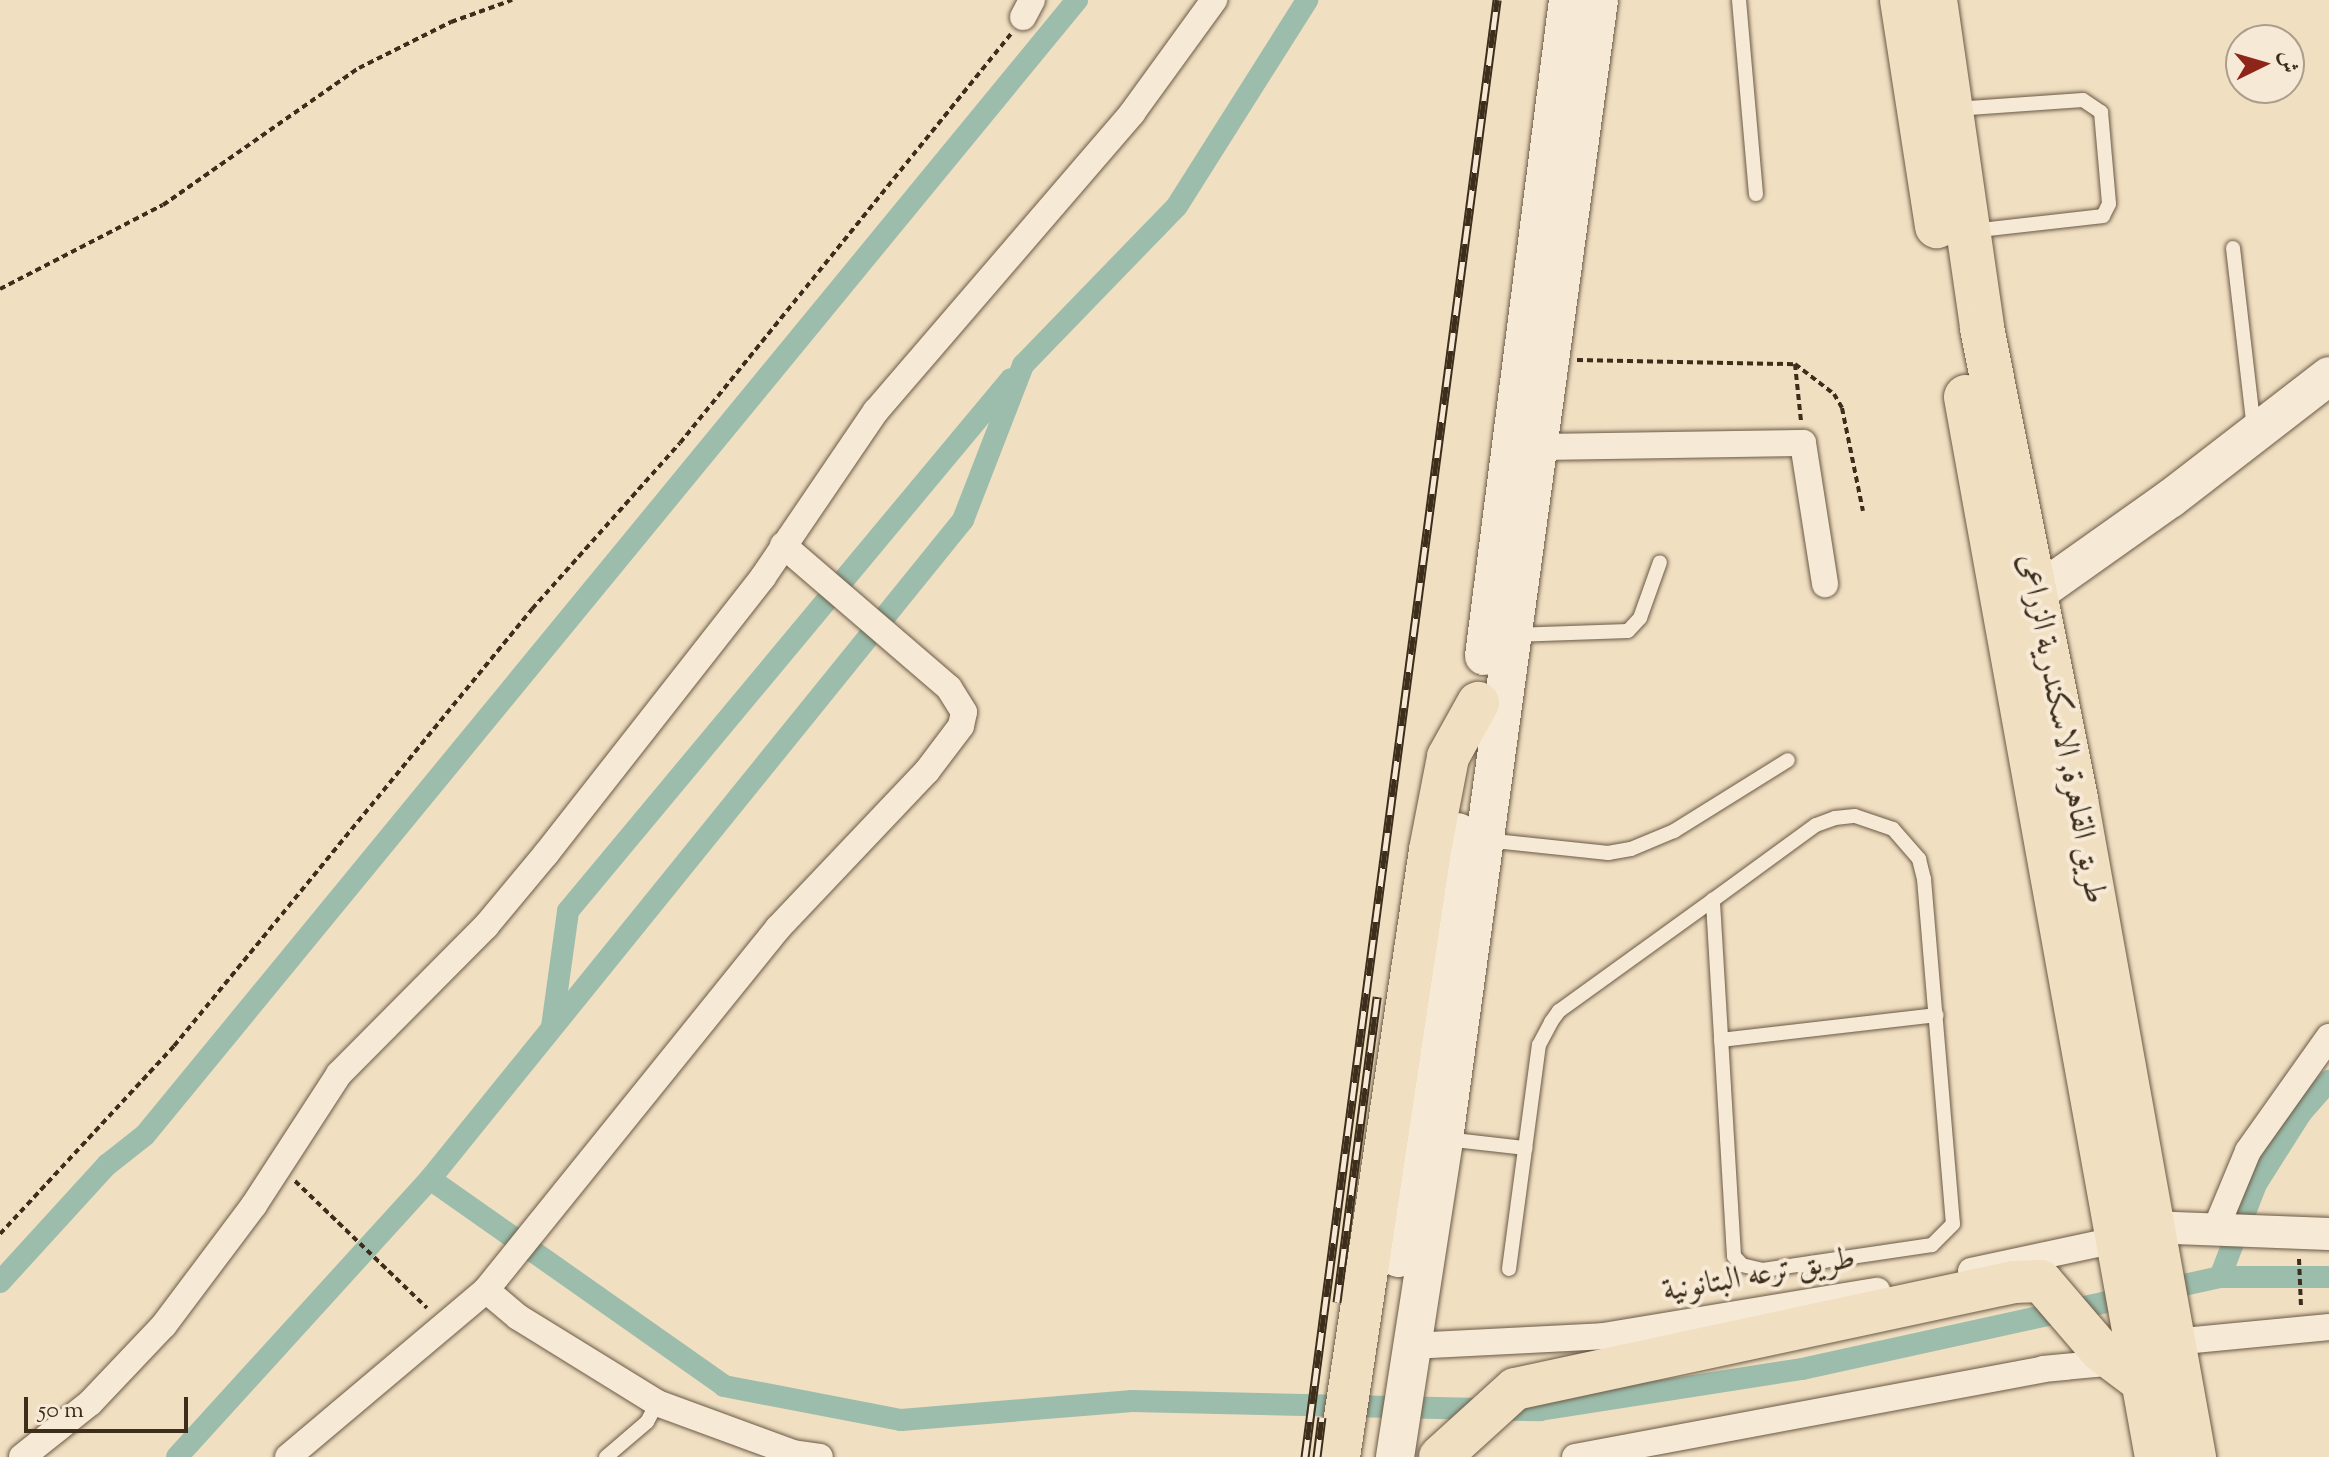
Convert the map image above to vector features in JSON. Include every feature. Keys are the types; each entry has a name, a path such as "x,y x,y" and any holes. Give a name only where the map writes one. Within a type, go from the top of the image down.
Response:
{"highway":[{"name":"طريق القاهرة, الاسكندرية الزراعى","path":"1902,0 2021,605 2135,1243 2140,1349 2157,1457"},
{"name":"طريق القاهرة, الاسكندرية الزراعى","path":"1935,0 2021,605"},
{"name":"طريق القاهرة, الاسكندرية الزراعى","path":"2140,1349 2194,1457"}],"main road":[{"path":"1398,1367 1478,703 1568,0"},
{"path":"1384,1446 1444,1139 1599,0"},
{"path":"2021,605 2329,376"},
{"path":"1339,1457 1430,850 1448,757 1478,703"},
{"path":"1440,1457 1515,1389 1832,1324 2014,1282 2041,1281 2140,1349"}],"street":[{"path":"22,1457 90,1403 136,1357 220,1251 350,1061 486,926 604,782 783,545 876,411 1132,113 1214,0"},
{"path":"1539,447 1803,443 1825,584"},
{"path":"288,1457 486,1290 541,1228 672,1055 778,928 956,734 964,712 949,688 783,545"},
{"path":"2225,1228 2248,1151 2329,1037"},
{"path":"2135,1243 2225,1228 2300,1232"},
{"name":"طريق ترعه البتانونية","path":"1398,1367 1825,1301 2135,1243"},
{"path":"486,1290 518,1317 657,1403 793,1453 820,1457"},
{"path":"1575,1457 2140,1349 2329,1327"}],"lane":[{"path":"1739,0 1756,194"},
{"path":"1950,109 2083,100 2101,112 2109,204 2103,216 1966,232"},
{"path":"2233,248 2254,433"},
{"path":"1513,635 1628,631 1640,618 1660,562"},
{"path":"1485,840 1608,853 1631,849 1674,831 1788,760"},
{"path":"1509,1269 1539,1045 1551,1022 1713,900 1816,825 1835,818 1874,820 1893,829 1919,859 1924,879 1955,1209 1945,1237 1932,1245 1763,1270 1742,1265 1734,1256 1713,900"},
{"path":"1721,1040 1937,1015"},
{"path":"1444,1139 1525,1148"},
{"path":"606,1457 647,1422 657,1403"}],"path":[{"path":"0,289 163,205 359,68 451,22 512,0"},
{"path":"0,1234 174,1046 532,609 680,443 1027,8"},
{"path":"1551,359 1795,364 1834,394 1842,408 1863,511"},
{"path":"1795,364 1803,443"},
{"path":"279,1165 445,1326"},
{"path":"2300,1232 2302,1328"}],"waterway":[{"path":"0,1282 107,1165 145,1135 1077,0"},
{"path":"177,1457 430,1179 963,520 1023,365 1177,206 1307,0"},
{"path":"552,1027 568,911 1011,379"},
{"path":"2220,1277 2256,1184 2301,1113 2329,1081"},
{"path":"430,1179 724,1386 901,1420 1132,1401 1540,1410 1802,1369 2220,1277 2329,1277"}],"railway":[{"path":"1305,1457 1497,0"},
{"path":"1337,1302 1377,997"},
{"path":"1317,1457 1322,1417"}]}
